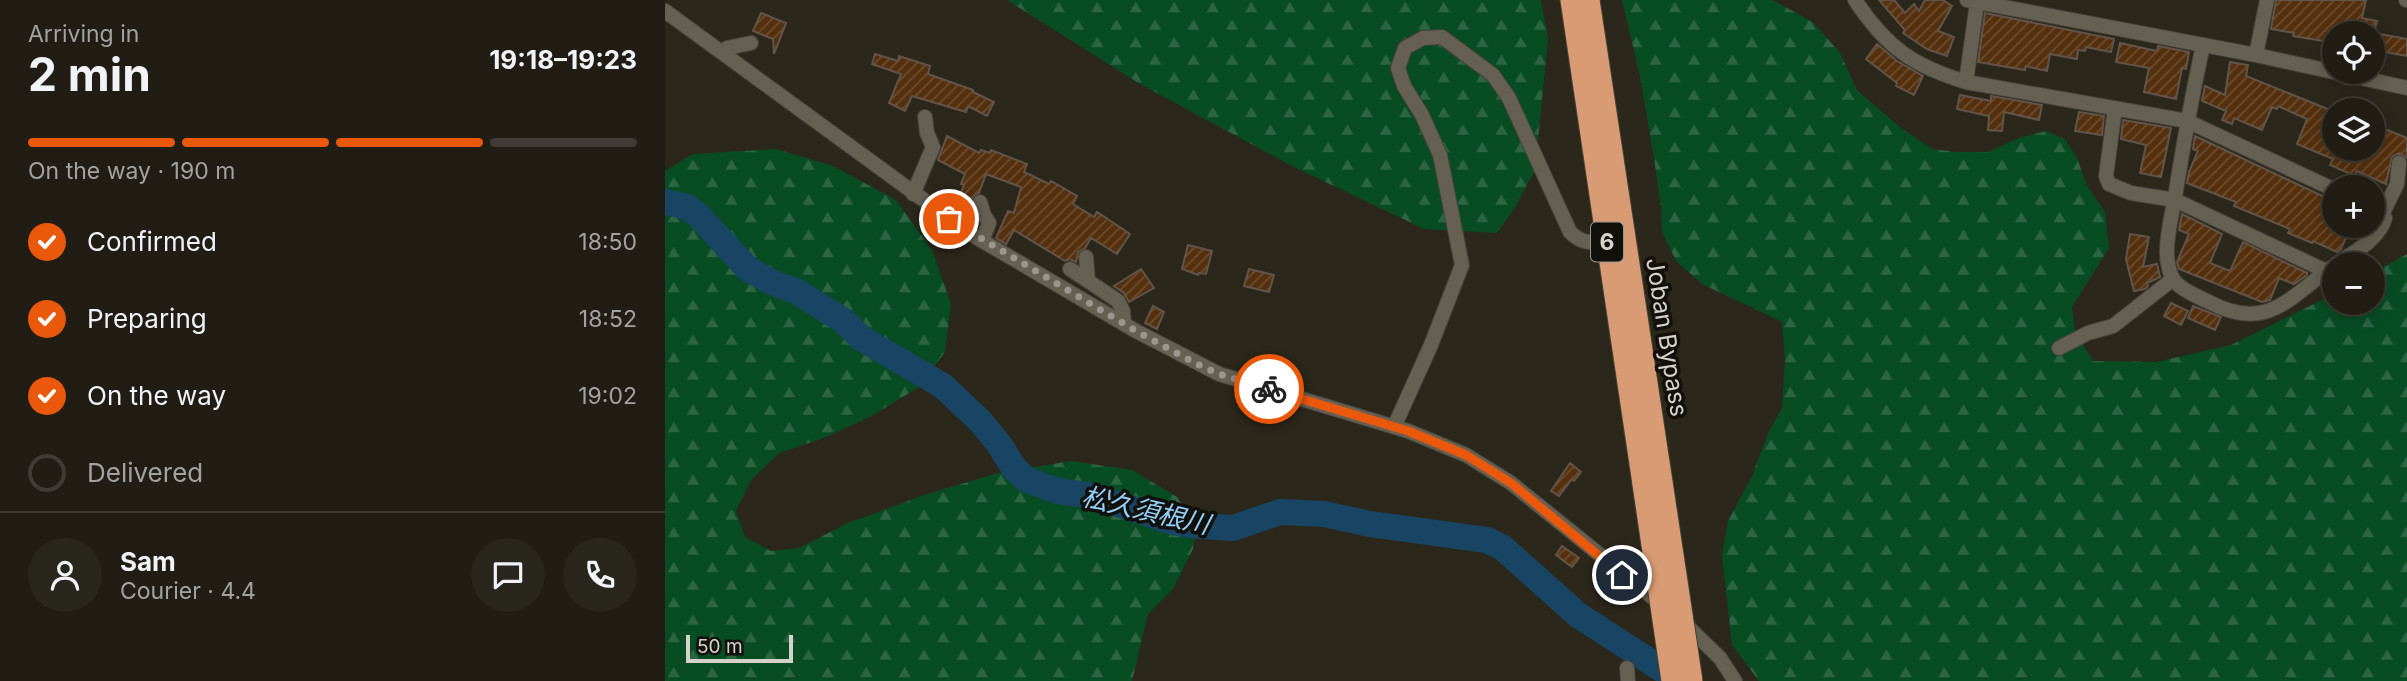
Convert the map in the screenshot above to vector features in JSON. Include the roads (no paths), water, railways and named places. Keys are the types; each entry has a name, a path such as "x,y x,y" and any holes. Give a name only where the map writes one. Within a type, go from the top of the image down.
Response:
{"highway":[{"name":"Joban Bypass","path":"1571,0 1607,242 1692,681"},
{"name":"Joban Bypass","path":"1589,0 1653,483 1672,681"}],"street":[{"path":"674,0 668,13 913,194 982,241 1124,324 1219,374 1394,427 1466,455 1511,483 1704,640 1735,681"},
{"path":"1855,0 1899,51 1935,73 1966,82 2187,121 2322,184"},
{"path":"2256,55 2267,0"},
{"path":"1966,82 1972,1 2256,55 2407,88"},
{"path":"1394,427 1431,345 1462,265 1440,155 1422,115 1403,86 1398,68 1405,48 1423,38 1442,37 1493,75 1509,99 1570,232 1587,243 1607,242"},
{"path":"724,54 727,48 751,43"},
{"path":"2203,45 2187,121 2166,252 2173,279 2191,293 2228,312 2250,314 2265,313 2281,306 2322,275"},
{"path":"2115,108 2106,176 2109,184 2131,193 2175,200 2322,263"},
{"path":"913,194 933,147 927,133 925,117"},
{"path":"2385,202 2397,184 2399,163"},
{"path":"980,202 989,223 982,241"},
{"path":"2353,252 2371,238"},
{"path":"1086,257 1089,281"},
{"path":"1070,269 1118,301 1123,311 1124,324"},
{"path":"2059,348 2088,333 2113,326 2173,279"}],"waterway":[{"name":"松久須根川","path":"665,202 687,207 698,215 748,269 773,283 796,291 844,321 861,338 943,386 980,421 1014,468 1027,480 1058,491 1094,496 1172,522 1201,526 1233,528 1280,512 1324,514 1370,524 1487,540 1503,548 1578,615 1680,681"}]}
